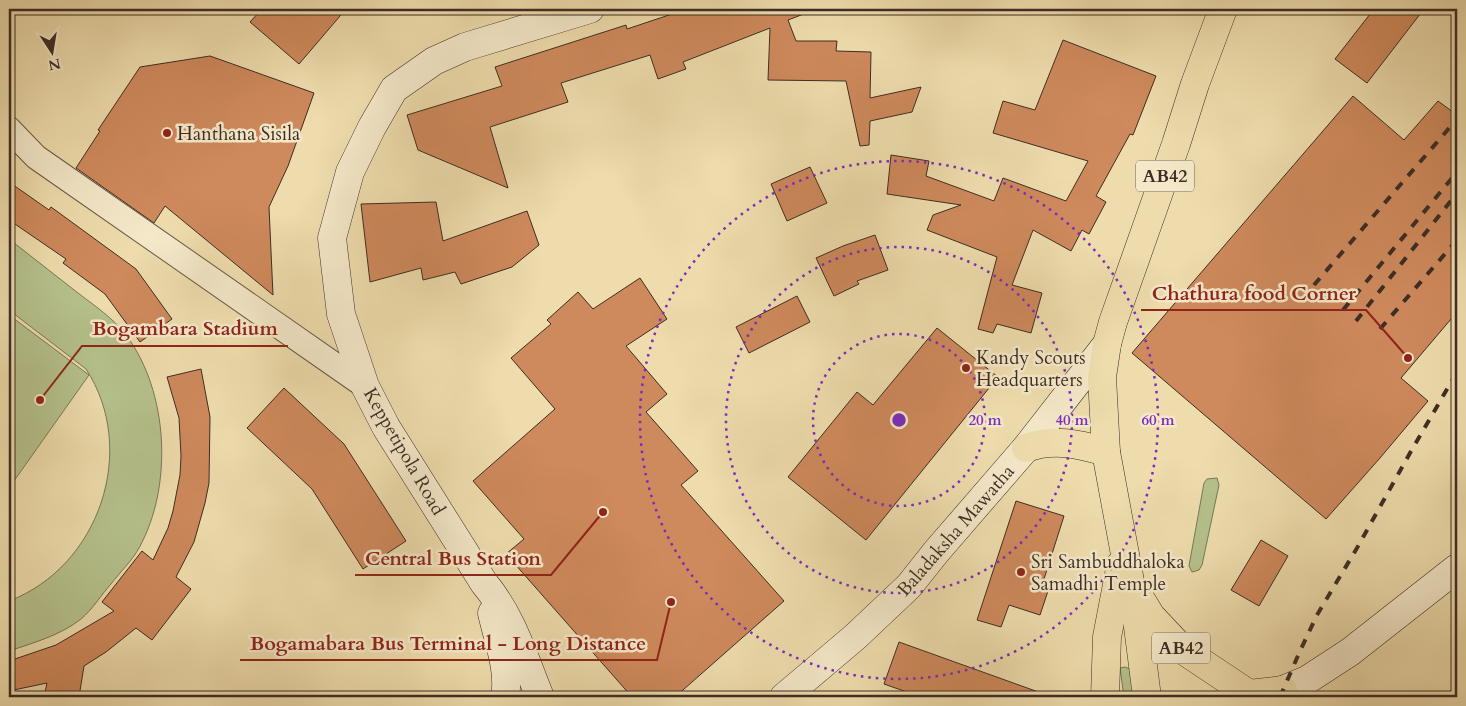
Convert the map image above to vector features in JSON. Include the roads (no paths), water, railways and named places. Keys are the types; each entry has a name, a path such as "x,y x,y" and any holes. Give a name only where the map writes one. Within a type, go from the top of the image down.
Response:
{"main road":[{"name":"AB42","path":"1147,697 1137,619 1106,452 1102,377 1107,344 1116,314 1170,162 1195,84 1223,9"},
{"path":"1026,448 1054,442 1080,445 1106,452"},
{"path":"1105,697 1108,637 1124,547"},
{"name":"AB42","path":"1131,584 1151,616 1183,650 1246,695"},
{"path":"1246,695 1280,694"}],"street":[{"name":"Keppetipola Road","path":"540,697 510,622 496,596 484,582 386,427 366,386 341,314 332,238 350,172 372,126 394,89 434,61 465,47 590,9"},
{"path":"9,129 36,157 366,386"},
{"name":"Baladaksha Mawatha","path":"784,697 855,637 909,586 1026,448 1107,344"},
{"path":"1280,694 1307,680 1350,652 1457,568"},
{"name":"Keppetipola Road","path":"484,582 503,659 505,697"}],"railway":[{"path":"1314,285 1457,119"},
{"path":"1343,310 1457,172"},
{"path":"1356,321 1457,193"},
{"path":"1380,329 1457,240"},
{"path":"1280,697 1317,615 1457,372"}],"place":[{"name":"Hanthana Sisila","path":"167,133"},
{"name":"Chathura food Corner","path":"1408,358"},
{"name":"Kandy Scouts Headquarters","path":"966,368"},
{"name":"Bogambara Stadium","path":"40,400"},
{"name":"Central Bus Station","path":"603,512"},
{"name":"Sri Sambuddhaloka Samadhi Temple","path":"1021,572"},
{"name":"Bogamabara Bus Terminal - Long Distance","path":"671,602"}]}
